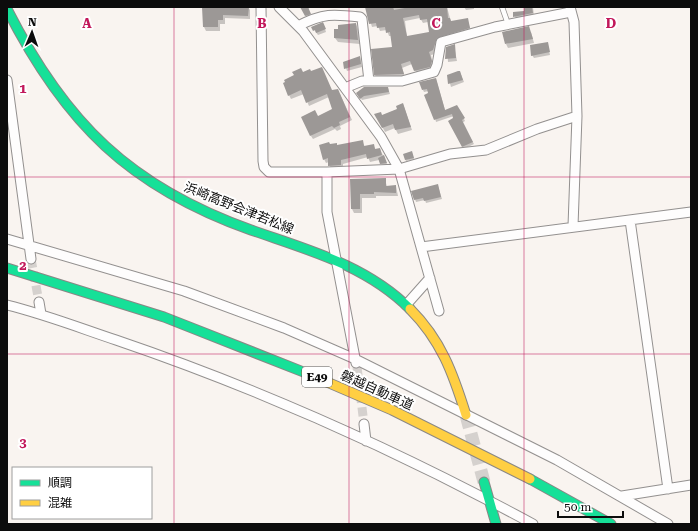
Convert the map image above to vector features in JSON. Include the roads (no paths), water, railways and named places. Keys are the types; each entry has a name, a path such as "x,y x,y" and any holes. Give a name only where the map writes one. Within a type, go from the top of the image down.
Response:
{"main road":[{"name":"浜崎高野会津若松線","path":"7,9 34,62 63,102 95,138 135,170 167,192 208,213 336,261 369,276 406,305 435,340 447,360 466,414"},
{"name":"磐越自動車道","path":"7,268 153,313 216,336 305,372 373,401 459,442 560,495 611,524"},
{"path":"484,482 496,524"}],"street":[{"path":"261,7 264,167 269,172 327,172 399,169 450,154 486,150 537,129 576,116"},
{"path":"279,7 298,26 345,88 381,137 399,169 439,311"},
{"path":"345,88 362,81 402,80 434,72 437,65 441,42 570,9 574,22 576,116 573,226"},
{"path":"298,26 315,17 329,14 360,17 362,19 369,81"},
{"path":"7,80 31,259"},
{"path":"327,172 327,212 356,363"},
{"path":"421,247 573,226 691,212"},
{"path":"630,220 668,489"},
{"path":"7,239 184,291 284,328 466,414 557,460 622,496 668,524"},
{"path":"406,305 430,278"},
{"path":"39,302 41,314"},
{"path":"7,305 41,314 172,359 284,404 366,440 489,500 533,524"},
{"path":"364,424 366,440"},
{"path":"622,496 691,486"}],"lane":[{"path":"502,7 508,24"}],"tunnel":[{"path":"31,259 39,302"},
{"path":"357,367 364,424"},
{"path":"466,415 484,482"}]}
